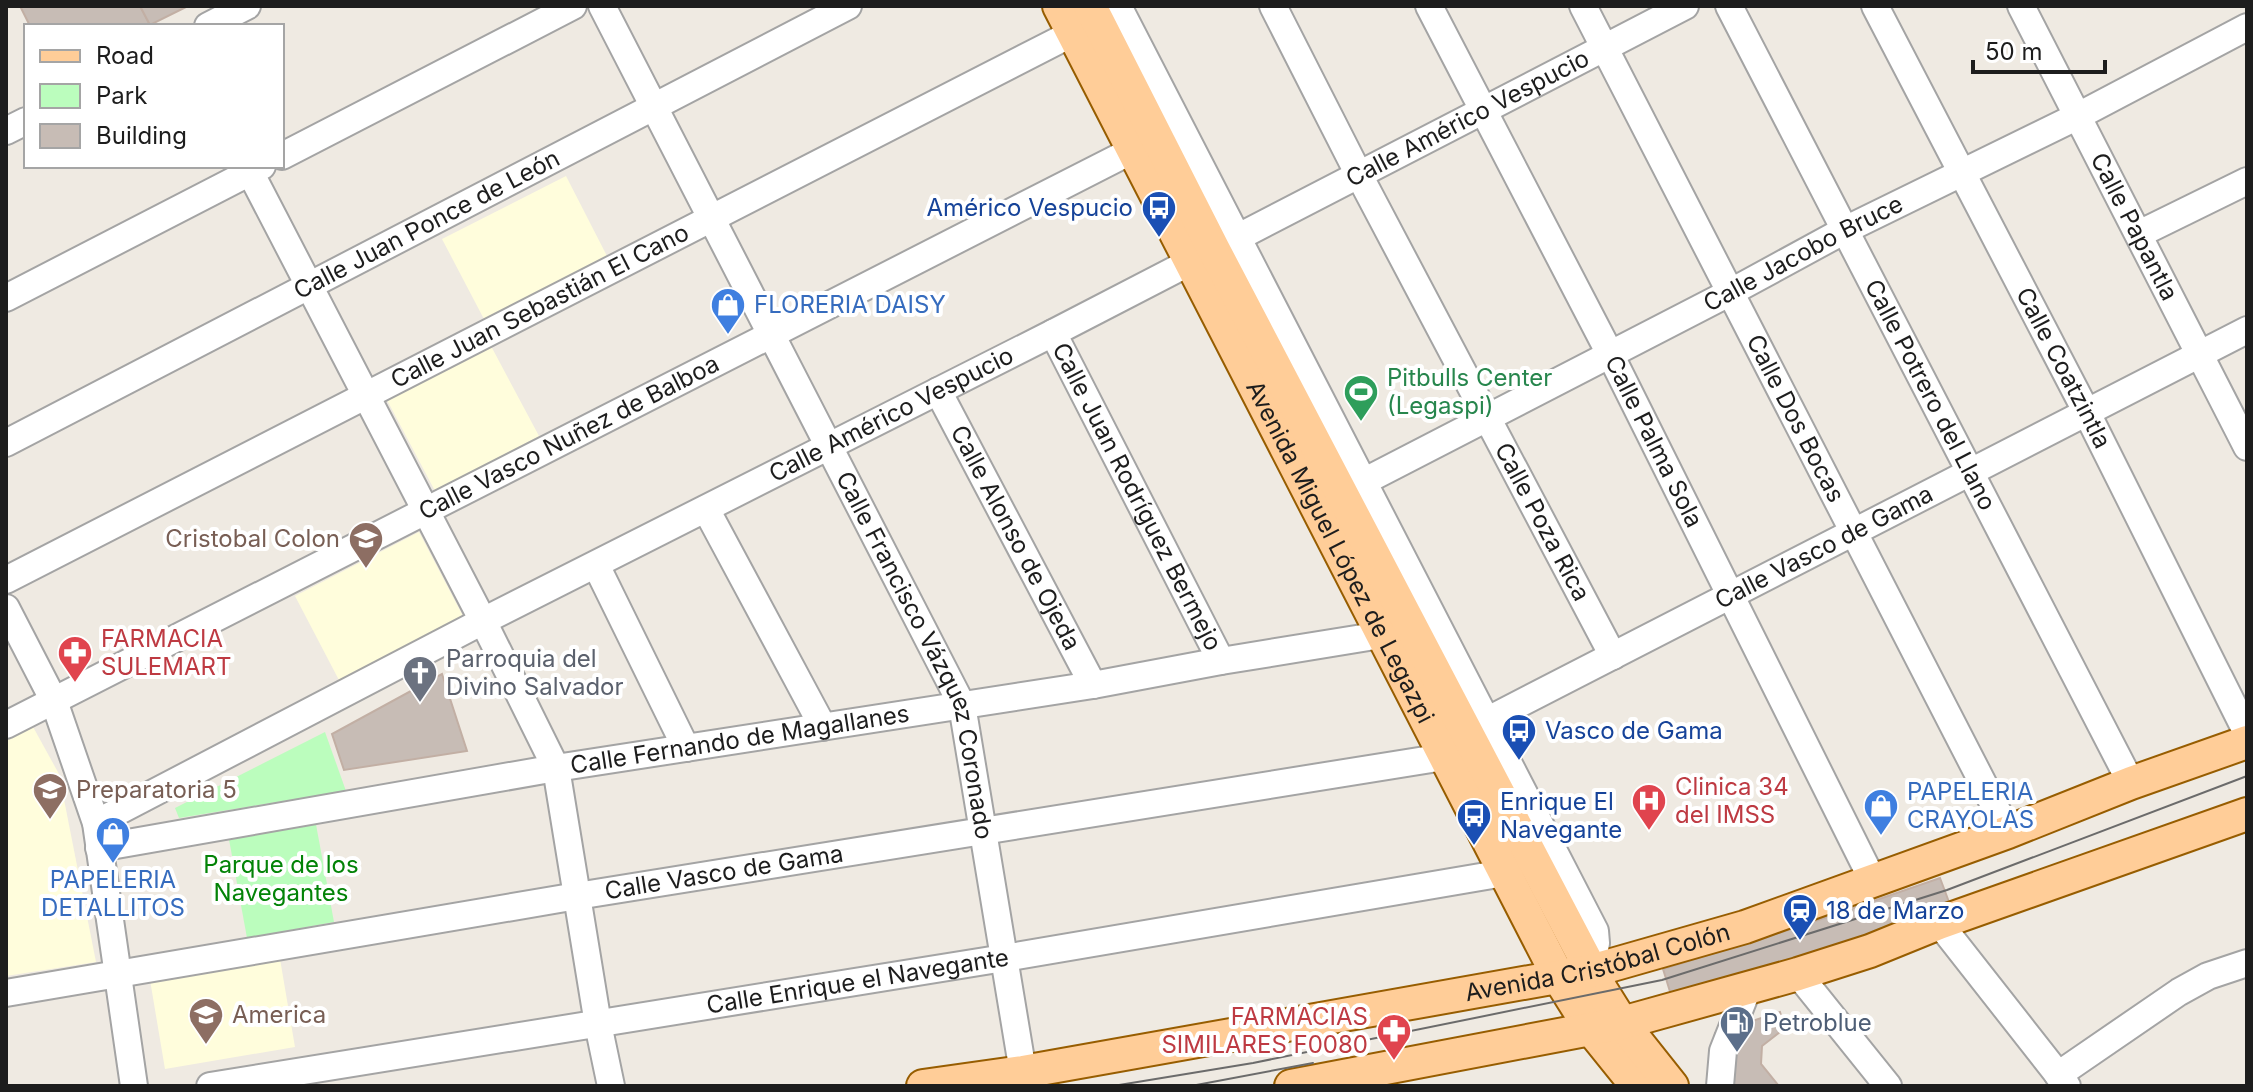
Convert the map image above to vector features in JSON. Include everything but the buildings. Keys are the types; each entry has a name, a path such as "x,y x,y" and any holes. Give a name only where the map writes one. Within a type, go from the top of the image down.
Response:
{"main road":[{"name":"Avenida Miguel López de Legazpi","path":"1090,6 1214,250 1607,1001 1607,1026 1637,1086"},
{"name":"Avenida Miguel López de Legazpi","path":"1066,20 1133,150 1214,250 1381,635 1559,978 1672,1086"},
{"name":"Avenida Cristóbal Colón","path":"923,1086 1023,1072 1591,971 1745,927 2247,742"},
{"path":"1291,1086 1607,1026 1798,974 1870,951 1939,923 2247,814"}],"street":[{"path":"212,24 247,6"},
{"path":"284,155 573,6"},
{"name":"Calle Francisco Vázquez Coronado","path":"602,6 962,705 1023,1072"},
{"name":"Calle Juan Ponce de León","path":"6,443 848,6"},
{"name":"Avenida Miguel López de Legazpi","path":"1118,6 1214,250 1363,482 1595,931 1591,971"},
{"name":"Calle Poza Rica","path":"1273,6 1613,656"},
{"name":"Calle Palma Sola","path":"1429,6 1610,354 1873,881"},
{"name":"Calle Dos Bocas","path":"1583,6 2008,832"},
{"name":"Calle Américo Vespucio","path":"97,835 483,621 1053,333 1685,6"},
{"name":"Calle Potrero del Llano","path":"1729,6 2131,783"},
{"name":"Calle Coatzintla","path":"1875,6 2087,413 2247,733"},
{"name":"Calle Papantla","path":"2021,6 2247,447"},
{"name":"Calle Juan Sebastián El Cano","path":"6,580 711,218 1066,20"},
{"name":"Calle Jacobo Bruce","path":"1363,482 1845,230 2078,116 2247,27"},
{"path":"6,131 24,122"},
{"name":"Calle Vasco Nuñez de Balboa","path":"6,725 1133,150"},
{"path":"6,298 253,168 309,286 556,768 611,1086"},
{"path":"2139,234 2247,181"},
{"name":"Calle Vasco de Gama","path":"1486,721 2247,330"},
{"name":"Calle Juan Rodríguez Bermejo","path":"1053,333 1221,661"},
{"name":"Calle Alonso de Ojeda","path":"938,391 1093,685"},
{"path":"706,509 823,727"},
{"path":"596,565 686,748"},
{"path":"6,608 54,701 97,835 134,1086"},
{"name":"Calle Fernando de Magallanes","path":"97,835 1093,685 1381,635"},
{"name":"Calle Vasco de Gama","path":"6,993 577,896 1444,757"},
{"name":"Calle Enrique el Navegante","path":"210,1086 1004,958 1504,873"},
{"path":"1939,923 2062,1080 2179,992 2208,976 2247,963"},
{"path":"1798,974 1888,1086"},
{"path":"1720,1086 1723,1051 1748,988"}],"shaded area":[{"path":"566,176 608,258 485,321 442,239"},
{"path":"491,346 539,436 435,491 387,400"},
{"path":"419,532 465,620 341,684 295,596"},
{"path":"32,725 59,774 96,962 6,976 6,740"},
{"path":"280,959 295,1047 165,1069 150,980"}],"green space":[{"path":"325,732 346,791 179,818 175,808"},
{"name":"Parque de los Navegantes","path":"315,819 334,922 247,938 228,834"}],"tram line":[{"path":"1113,1086 1253,1063 1662,980 1947,890 2247,776"},
{"path":"1191,1086 1313,1063"}],"place":[{"name":"Américo Vespucio","path":"1159,239"},
{"name":"FLORERIA DAISY","path":"728,336"},
{"name":"Pitbulls Center (Legaspi)","path":"1361,423"},
{"name":"Cristobal Colon","path":"366,570"},
{"name":"FARMACIA SULEMART","path":"75,684"},
{"name":"Parroquia del Divino Salvador","path":"420,704"},
{"name":"Vasco de Gama","path":"1519,762"},
{"name":"Preparatoria 5","path":"50,821"},
{"name":"Clinica 34 del IMSS","path":"1649,832"},
{"name":"PAPELERIA CRAYOLAS","path":"1881,837"},
{"name":"Enrique El Navegante","path":"1474,847"},
{"name":"PAPELERIA DETALLITOS","path":"113,865"},
{"name":"18 de Marzo","path":"1800,942"},
{"name":"America","path":"206,1046"},
{"name":"Petroblue","path":"1737,1054"},
{"name":"FARMACIAS SIMILARES F0080","path":"1394,1062"}]}
